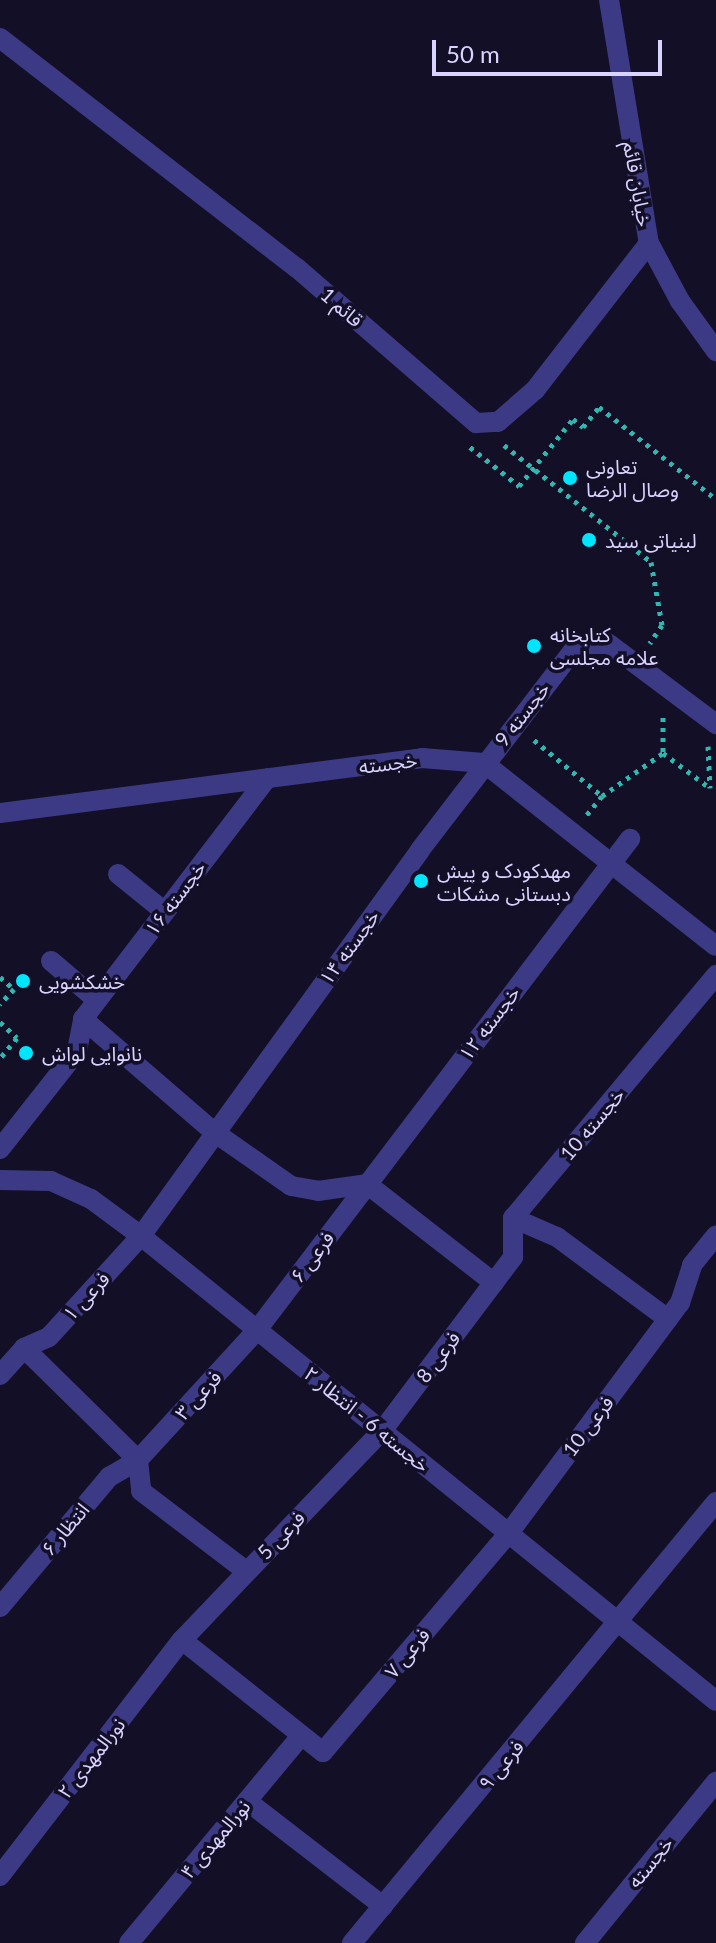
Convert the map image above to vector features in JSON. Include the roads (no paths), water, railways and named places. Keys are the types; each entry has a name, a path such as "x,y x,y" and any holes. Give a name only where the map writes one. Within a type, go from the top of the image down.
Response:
{"street":[{"name":"خیابان قائم","path":"609,0 649,243 680,301 716,351"},
{"name":"قائم 1","path":"0,38 297,268 476,423 498,422 535,390 649,243"},
{"name":"خجسته 9","path":"484,763 578,644 609,644 711,720"},
{"name":"خجسته","path":"0,813 422,758 484,763"},
{"path":"484,763 716,946"},
{"name":"خجسته ۱۴","path":"141,1236 484,763"},
{"name":"خجسته ۱۶","path":"83,1019 267,778"},
{"name":"خجسته ۱۲","path":"367,1184 630,839"},
{"path":"118,874 165,912"},
{"path":"51,961 97,1000"},
{"name":"خجسته 10","path":"513,1218 716,975"},
{"path":"83,1019 214,1132 291,1186 318,1191 367,1184 494,1283 513,1257 513,1218 557,1237 668,1319"},
{"path":"0,1149 77,1051 83,1019"},
{"name":"خجسته 6 - انتظار ۲","path":"0,1180 51,1181 91,1199 141,1236 716,1701"},
{"name":"فرعی ۶","path":"257,1330 367,1184"},
{"name":"فرعی 10","path":"509,1533 680,1303 692,1265 716,1235"},
{"name":"فرعی ۱","path":"0,1375 24,1348 49,1337 141,1236"},
{"name":"فرعی 8","path":"382,1431 494,1283"},
{"name":"فرعی ۳","path":"138,1460 257,1330"},
{"path":"24,1348 138,1460 141,1491 246,1571"},
{"name":"فرعی 5","path":"182,1640 382,1431"},
{"name":"انتظار ۶","path":"0,1607 109,1477 138,1460"},
{"name":"فرعی ۹","path":"352,1943 620,1624 716,1502"},
{"name":"فرعی ۷","path":"301,1736 323,1752 509,1533"},
{"path":"182,1640 301,1736"},
{"name":"نورالمهدی ۲","path":"0,1876 182,1640"},
{"name":"نورالمهدی ۴","path":"129,1943 301,1736"},
{"name":"خجسته","path":"585,1943 716,1782"},
{"path":"247,1801 383,1906"}],"place":[{"name":"تعاونی وصال الرضا","path":"570,478"},
{"name":"لبنیاتی سید","path":"589,540"},
{"name":"کتابخانه علامه مجلسی","path":"534,646"},
{"name":"مهدکودک و پیش دبستانی مشکات","path":"421,881"},
{"name":"خشکشویی","path":"23,981"},
{"name":"نانوایی لواش","path":"26,1053"}]}
